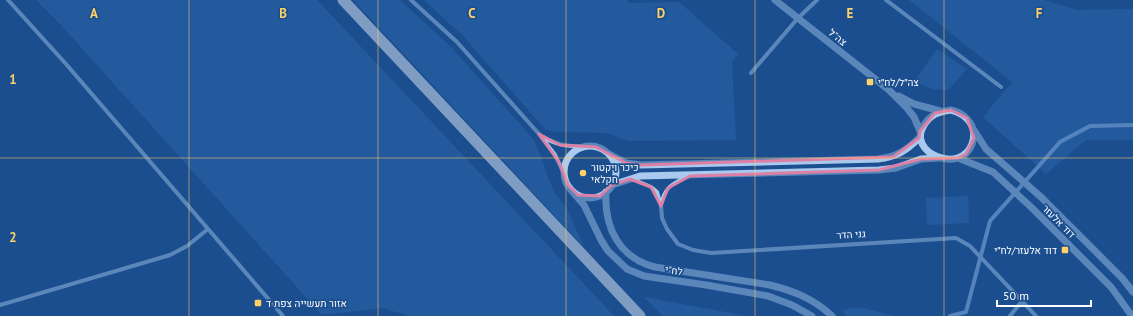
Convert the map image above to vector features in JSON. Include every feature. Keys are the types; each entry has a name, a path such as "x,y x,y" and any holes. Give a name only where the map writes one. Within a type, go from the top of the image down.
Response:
{"highway":[{"path":"342,0 640,316"}],"street":[{"path":"8,0 66,64 283,316"},
{"path":"412,0 457,42 539,134 556,155 565,180 571,190 585,197 592,198 600,196 606,192 612,185 616,169 609,154"},
{"name":"צה\"ל","path":"775,0 889,90 914,117 920,135"},
{"path":"751,73 798,18 817,0"},
{"path":"886,0 1001,86"},
{"name":"צה\"ל","path":"889,90 914,104 942,111"},
{"path":"539,134 560,145 574,147 589,146 603,150 626,164 641,165 878,159 893,157 910,147 920,135 928,118 934,113 951,110 960,112 967,118 974,130 974,138 971,147 966,154 958,158 921,159 896,168 879,170 690,176 640,176 612,185"},
{"name":"דוד אלעזר","path":"974,130 986,149 1041,197 1122,278 1133,292"},
{"path":"920,135 927,151 938,158"},
{"path":"564,174 568,158 581,148 589,146"},
{"name":"דוד אלעזר","path":"958,158 993,172 1003,181 1111,287 1132,316"},
{"path":"661,206 663,196 668,188 677,181 690,176"},
{"name":"גני הדר","path":"630,178 651,187 657,192 661,206 662,218 667,229 678,244 693,250 711,252 956,238 970,246 1036,316"},
{"name":"לח\"י","path":"571,190 584,205 608,251 626,269 644,276 768,296 792,305 812,316"},
{"name":"לח\"י","path":"606,192 607,214 613,235 618,243 634,259 646,265 655,267 770,285 788,290 812,300 832,316"},
{"path":"0,305 170,256 187,246 208,229"},
{"path":"1010,316 1022,301"}],"highlighted area":[{"path":"951,110 967,118 974,138 966,154 958,158 921,159 879,170 690,176 668,188 661,206 651,187 630,179 612,185 600,196 578,195 568,185 559,162 539,134 560,145 596,147 626,163 641,165 893,157 919,138 920,131 935,113"}],"shaded area":[{"path":"36,0 317,0 614,316 409,316 383,308 322,315 60,24"},
{"path":"353,0 400,0 451,47 534,140 554,192 566,207 584,247"},
{"path":"424,0 627,0 628,3 679,2 738,54 732,62 736,140 628,141 607,133 556,132 545,129 463,36"},
{"path":"909,0 1044,0 1077,10 1133,9 1133,140 1086,140 1046,174 983,117 1012,82"},
{"path":"937,49 967,69 948,90 932,89 914,82"},
{"path":"968,196 969,223 927,225 926,198"},
{"path":"644,297 747,316 663,316"},
{"path":"851,308 863,308 894,316 847,316 842,311"}],"waterway":[{"path":"950,316 966,312 990,221 1060,142 1090,126 1133,125"}],"place":[{"name":"צה״ל/לח״י","path":"870,82"},
{"name":"כיכר ויקטור חקלאי","path":"583,173"},
{"name":"דוד אלעזר/לח״י","path":"1065,250"},
{"name":"אזור תעשייה צפת ד","path":"258,303"}]}
